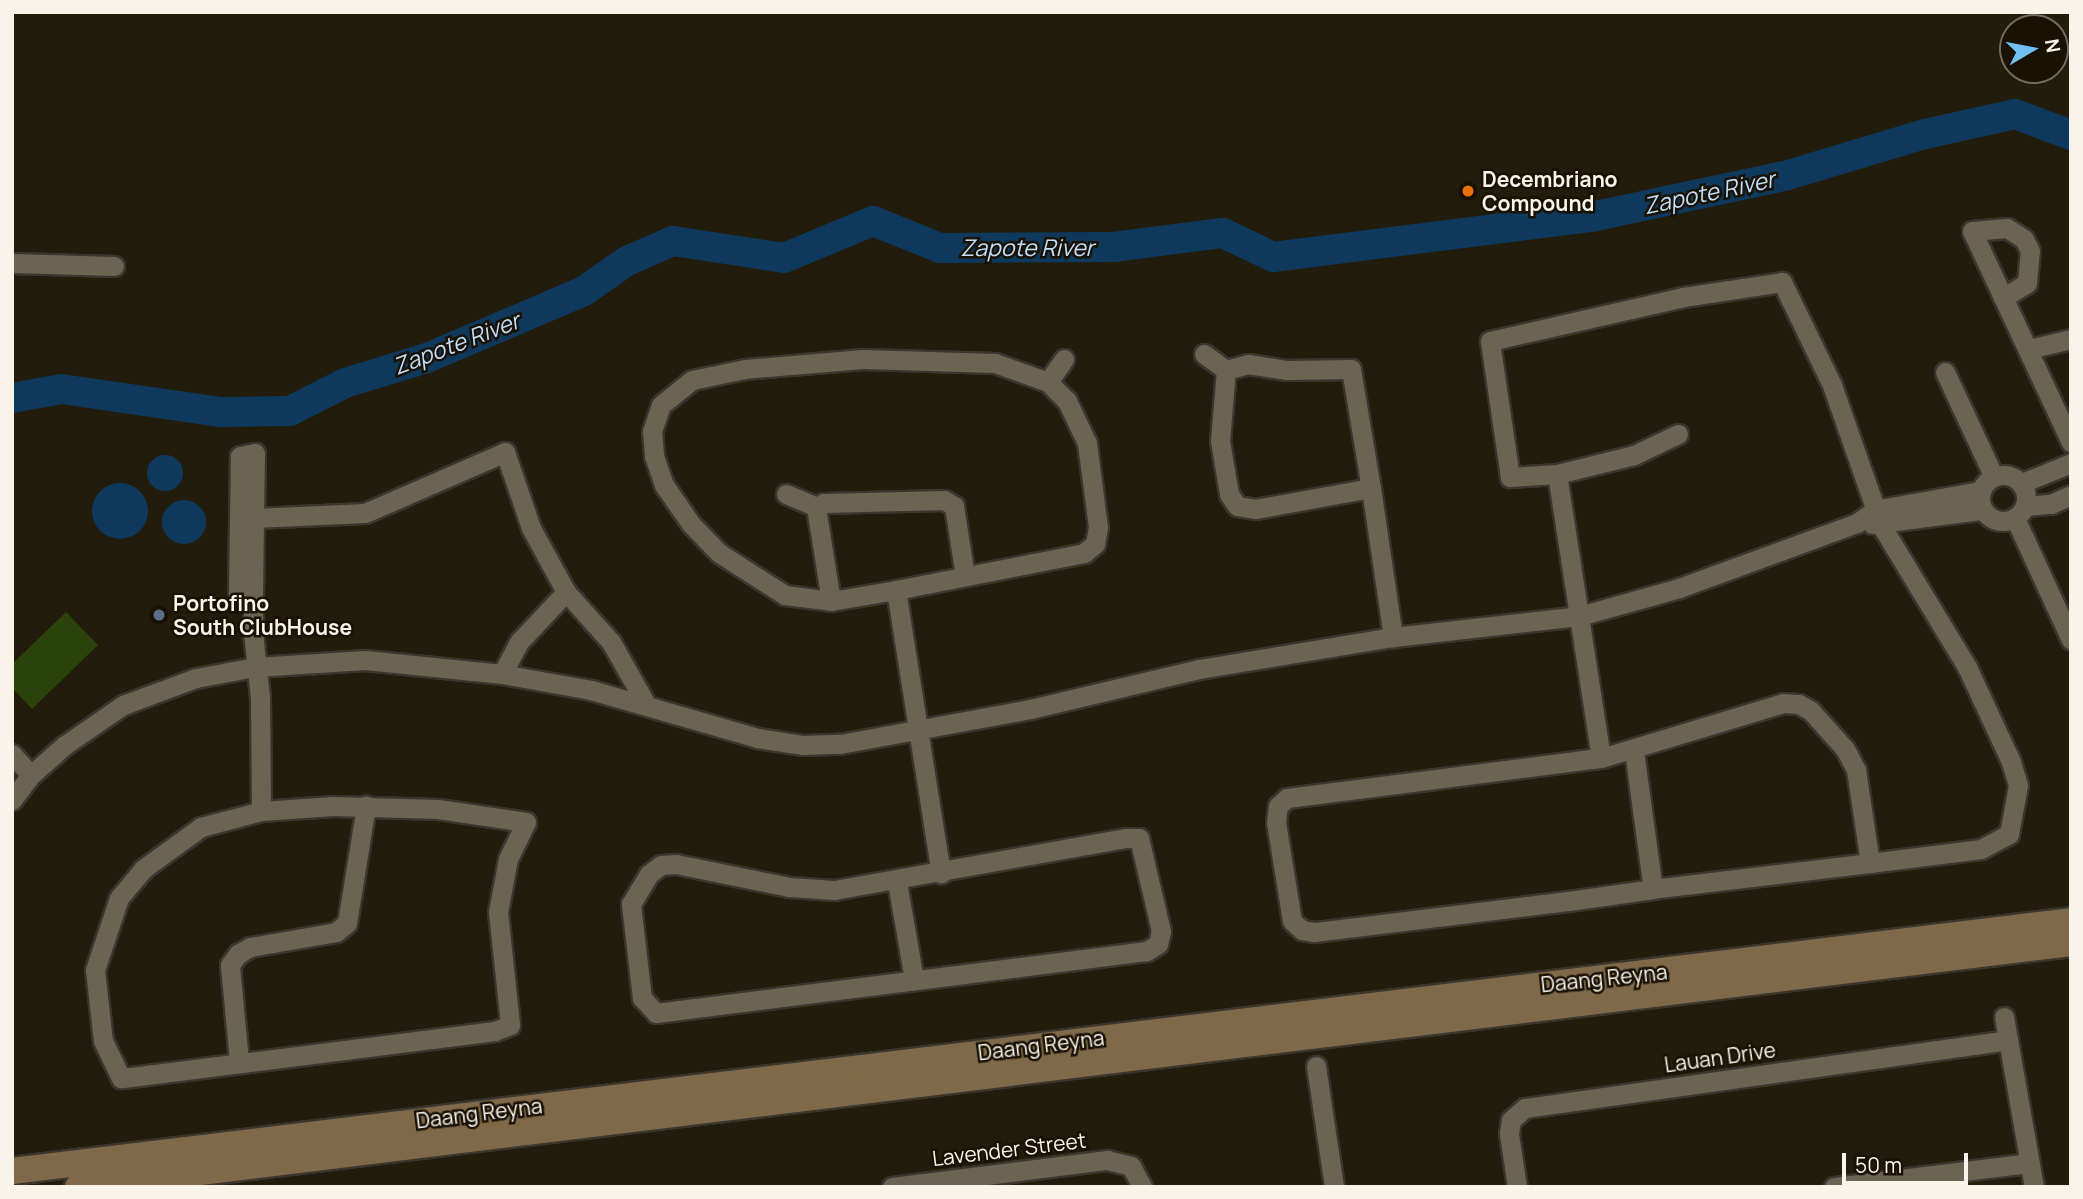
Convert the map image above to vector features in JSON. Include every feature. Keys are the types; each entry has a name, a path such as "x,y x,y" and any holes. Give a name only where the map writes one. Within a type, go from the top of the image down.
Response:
{"main road":[{"name":"Daang Reyna","path":"78,1187 2071,921"},
{"name":"Daang Reyna","path":"12,1171 1299,1025 2071,943"}],"street":[{"path":"12,262 114,266"},
{"path":"1678,434 1634,455 1557,474 1510,477 1490,341 1770,280 1782,282 1799,309 1832,385 1878,517 1967,667 2018,785 2009,834 1994,843 1870,863 1314,932 1302,930 1292,921 1276,822 1278,806 1287,799 1601,758 1634,751 1773,706 1799,704 1845,749 1856,770 1870,863"},
{"path":"2003,298 2070,440"},
{"path":"2029,349 2071,339"},
{"path":"1204,354 1226,370"},
{"path":"863,359 995,363 1048,382 1067,401 1087,443 1098,527 1095,544 1084,553 965,576 831,601 785,595 757,580 719,553 691,524 664,485 654,456 652,431 661,405 692,380 745,369 863,359"},
{"path":"1048,382 1064,359"},
{"path":"1226,370 1248,364 1351,369 1393,637"},
{"path":"1226,370 1220,441 1229,494 1237,506 1256,509 1371,488"},
{"path":"1945,372 1998,521 2071,495"},
{"path":"254,518 365,513 505,452 531,528 566,592 611,642 648,706"},
{"path":"253,602 238,594 240,456 255,453 253,602 255,667 260,698 261,811"},
{"path":"2022,483 2071,463"},
{"path":"1557,474 1601,758"},
{"path":"12,800 31,775 74,737 123,705 197,678 255,667 365,660 502,674 591,690 757,738 803,746 920,731 1199,669 1393,637 1579,616 1637,602 1857,523 1986,492 2009,475 2022,483"},
{"path":"2022,483 2020,512 2071,640"},
{"path":"786,494 816,507 839,500 944,500 954,506 965,576"},
{"path":"816,507 831,601"},
{"path":"896,590 941,873"},
{"path":"502,674 519,642 566,592"},
{"path":"1634,751 1653,889"},
{"path":"12,754 31,775"},
{"path":"239,1061 230,965 238,954 250,947 335,932 347,923 366,806"},
{"path":"366,806 438,809 526,822 508,859 498,912 510,1025 495,1031 239,1061 121,1078 103,1041 95,970 119,898 143,869 201,827 261,811 366,806"},
{"path":"1139,838 1161,931 1158,944 1147,951 656,1013 642,998 631,904 649,874 661,865 676,864 789,887 834,890 941,873 1139,838"},
{"path":"897,882 914,979"},
{"path":"2004,1017 2034,1187"},
{"name":"Lauan Drive","path":"1517,1187 1509,1134 1511,1121 1525,1108 2008,1040"},
{"path":"1316,1066 1334,1187"},
{"name":"Lavender Street","path":"892,1187 986,1181 1107,1160 1131,1166 1142,1187"},
{"path":"1834,1187 1905,1182 2030,1163"}],"green space":[{"path":"66,612 98,645 32,709 12,688 12,664"}],"water":[{"path":"165,455 178,460 183,473 178,486 165,491 152,486 147,473 152,460"},
{"path":"120,483 131,485 140,491 146,500 146,522 140,531 131,537 120,539 109,537 100,531 94,522 92,511 94,500 100,491 109,485"},
{"path":"184,500 193,501 200,506 205,513 205,531 200,538 193,543 184,544 175,543 168,538 163,531 162,522 163,513 168,506 175,501"}],"waterway":[{"name":"Zapote River","path":"12,398 61,389 221,412 290,411 345,383 427,358 584,291 627,261 673,241 784,258 873,221 940,248 1113,247 1223,233 1273,257 1591,217 1788,175 1925,134 2015,114 2071,135"}],"place":[{"name":"Decembriano Compound","path":"1468,191"},
{"name":"Portofino South ClubHouse","path":"159,615"}]}
